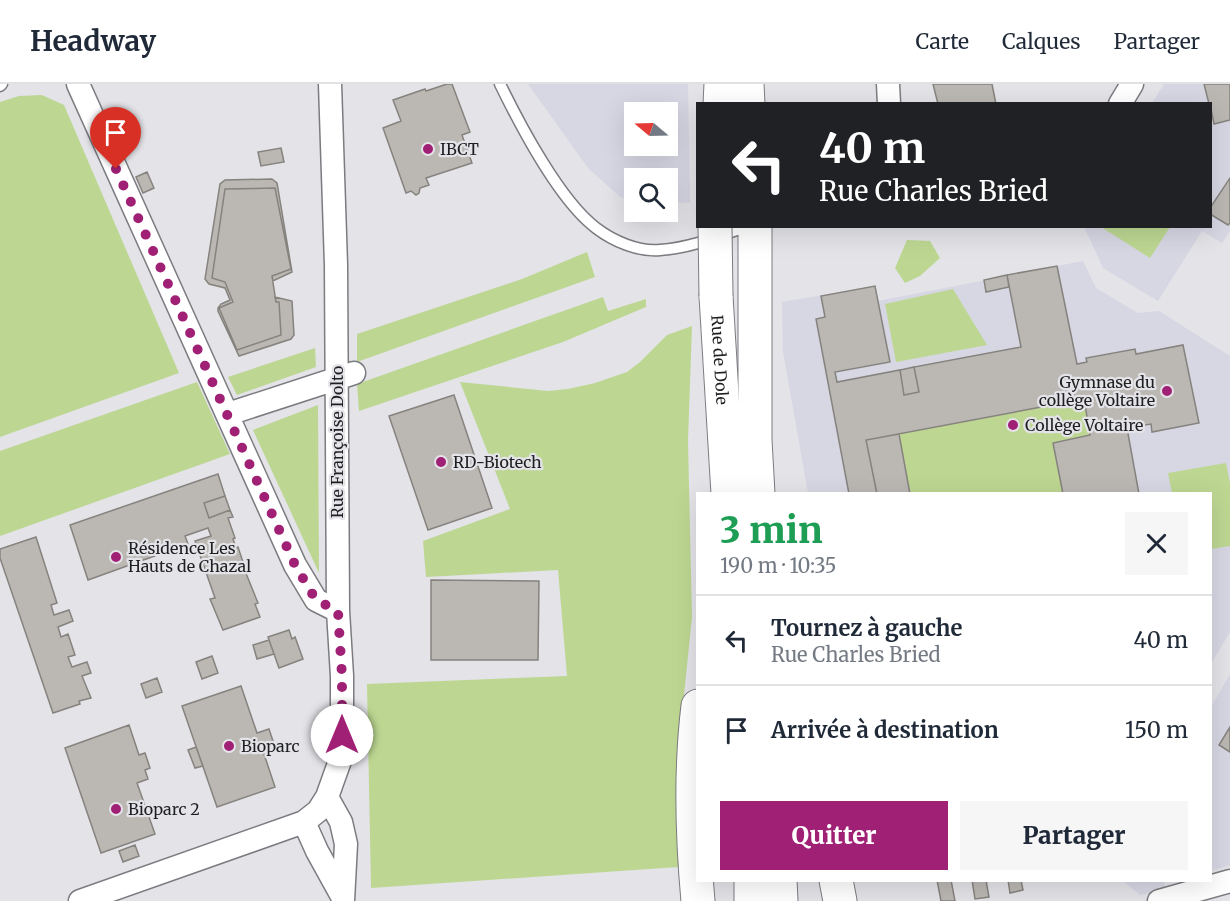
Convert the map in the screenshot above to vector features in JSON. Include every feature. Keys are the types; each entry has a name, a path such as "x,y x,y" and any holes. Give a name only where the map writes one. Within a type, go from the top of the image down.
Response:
{"main road":[{"path":"720,102 721,84"},
{"path":"747,84 748,102"},
{"name":"Rue de Dole","path":"714,228 728,492"},
{"name":"Rue de Dole","path":"755,228 754,440 758,492"},
{"path":"754,440 767,492"},
{"path":"696,732 693,813 696,866"},
{"path":"697,882 698,901"},
{"path":"751,882 751,901"},
{"path":"780,882 781,901"},
{"path":"836,882 840,901"}],"street":[{"path":"78,84 295,565 316,600 338,611"},
{"name":"Rue Françoise Dolto","path":"304,822 318,810 327,797 342,755 342,676 338,611 345,376 336,265 330,84"},
{"path":"888,84 889,102"},
{"path":"1121,102 1132,84"},
{"path":"228,414 345,376"},
{"path":"327,797 341,822 346,844 343,900"},
{"path":"80,901 304,822 316,851 343,900"},
{"path":"1159,901 1230,881"}],"lane":[{"path":"500,84 515,115 565,196 596,228 627,246 658,251 690,246 742,228"}],"shaded area":[{"path":"528,84 688,84 690,203 678,202 678,168 624,168 624,198 620,197 588,168"},
{"path":"1164,84 1230,84 1230,231 1222,243 1202,231 1158,301 1103,268 1084,228 1212,228 1212,102 1153,102"},
{"name":"Collège Voltaire","path":"1083,261 1096,288 1138,313 1159,311 1230,356 1230,632 1212,662 1212,492 808,492 783,352 782,302 875,286 878,301"},
{"path":"1230,674 1230,865 1212,871 1212,705"},
{"path":"1124,882 1164,882 1165,890 1140,895"}],"green space":[{"path":"42,95 64,105 179,373 0,437 0,102 19,96"},
{"path":"1103,228 1169,228 1150,258"},
{"path":"907,240 930,241 940,258 920,276 905,283 895,268"},
{"path":"587,252 595,277 357,362 357,334 522,279"},
{"path":"953,289 987,345 896,362 885,304"},
{"path":"603,297 608,311 646,299 646,307 563,342 359,411 357,384"},
{"path":"692,326 688,440 692,617 681,724 677,793 678,867 371,888 367,684 567,676 558,570 426,577 423,541 510,509 460,382 548,391 595,383 627,372 667,335"},
{"path":"315,348 316,367 237,395 228,377"},
{"path":"197,382 230,454 0,536 0,451"},
{"path":"1084,399 1090,435 1053,443 1063,492 910,492 899,434"},
{"path":"318,405 319,573 253,430"},
{"path":"1226,463 1230,484 1230,546 1212,549 1212,492 1172,492 1168,473"}],"building":[{"name":"IBCT","path":"452,84 470,132 462,135 472,163 426,178 429,185 420,188 416,195 411,191 406,193 383,128 401,121 393,100"},
{"path":"933,84 992,84 996,102 938,102"},
{"path":"1204,84 1230,84 1230,120 1214,124 1212,102 1208,102"},
{"path":"281,148 284,162 261,166 258,152"},
{"path":"147,172 154,188 143,193 136,177"},
{"path":"1230,178 1230,223 1228,225 1212,215 1212,205"},
{"path":"272,179 277,183 292,272 273,281 272,276 291,269 275,188 225,189 212,278 225,282 233,302 219,308 237,350 281,335 279,302 276,302 275,297 292,301 294,335 291,339 239,356 218,311 218,308 221,304 230,300 225,288 209,284 205,279 220,184 225,180"},
{"path":"275,188 291,269 272,276 276,302 279,302 281,335 237,350 219,308 233,302 225,282 212,278 225,189"},
{"path":"1057,266 1077,364 1087,362 1086,358 1135,349 1136,354 1183,345 1199,423 1152,432 1151,424 1127,428 1139,492 1063,492 1053,443 1090,435 1084,399 866,440 877,492 849,492 816,319 825,317 821,296 875,286 890,362 835,372 837,382 900,370 904,395 919,392 914,367 1021,347 1007,275"},
{"path":"1007,275 1009,287 986,292 984,280"},
{"path":"914,367 919,392 904,395 900,370"},
{"name":"RD-Biotech","path":"454,395 492,508 428,530 389,416"},
{"path":"899,434 910,492 877,492 866,440"},
{"name":"Résidence Les Hauts de Chazal","path":"218,474 225,496 204,503 209,518 230,510 233,517 228,518 235,538 233,539 258,603 255,604 260,617 223,630 210,599 215,598 195,541 211,536 208,528 185,536 188,544 88,580 70,525"},
{"path":"225,496 230,510 209,518 204,503"},
{"path":"36,537 57,603 51,605 54,615 69,610 73,621 58,627 61,637 68,634 75,655 68,657 72,667 87,662 91,673 82,676 91,698 53,713 0,558 0,549"},
{"path":"431,580 539,581 538,660 431,660"},
{"path":"289,630 292,639 295,637 303,659 279,668 268,637"},
{"path":"269,640 274,654 257,659 253,645"},
{"path":"212,656 218,673 202,679 196,662"},
{"path":"157,678 162,692 146,698 141,684"},
{"name":"Bioparc","path":"241,686 257,733 269,729 273,741 261,745 275,787 217,807 182,706"},
{"name":"Bioparc 2","path":"129,725 139,755 145,753 150,768 145,770 148,779 137,783 155,834 101,853 65,748"},
{"path":"1230,727 1230,752 1219,745"},
{"path":"196,747 203,766 195,768 188,750"},
{"path":"135,845 139,856 123,862 119,851"},
{"path":"937,882 951,882 955,901 941,901"},
{"path":"972,882 986,882 989,897 975,899"},
{"path":"1008,882 1021,882 1023,890 1010,893"}],"place":[{"name":"IBCT","path":"428,149"},
{"name":"Gymnase du collège Voltaire","path":"1167,391"},
{"name":"Collège Voltaire","path":"1013,425"},
{"name":"RD-Biotech","path":"441,462"},
{"name":"Résidence Les Hauts de Chazal","path":"116,557"},
{"name":"Bioparc","path":"229,746"},
{"name":"Bioparc 2","path":"116,809"}],"route":[{"path":"116,169 295,565 316,600 338,611 342,676 342,735"}]}
